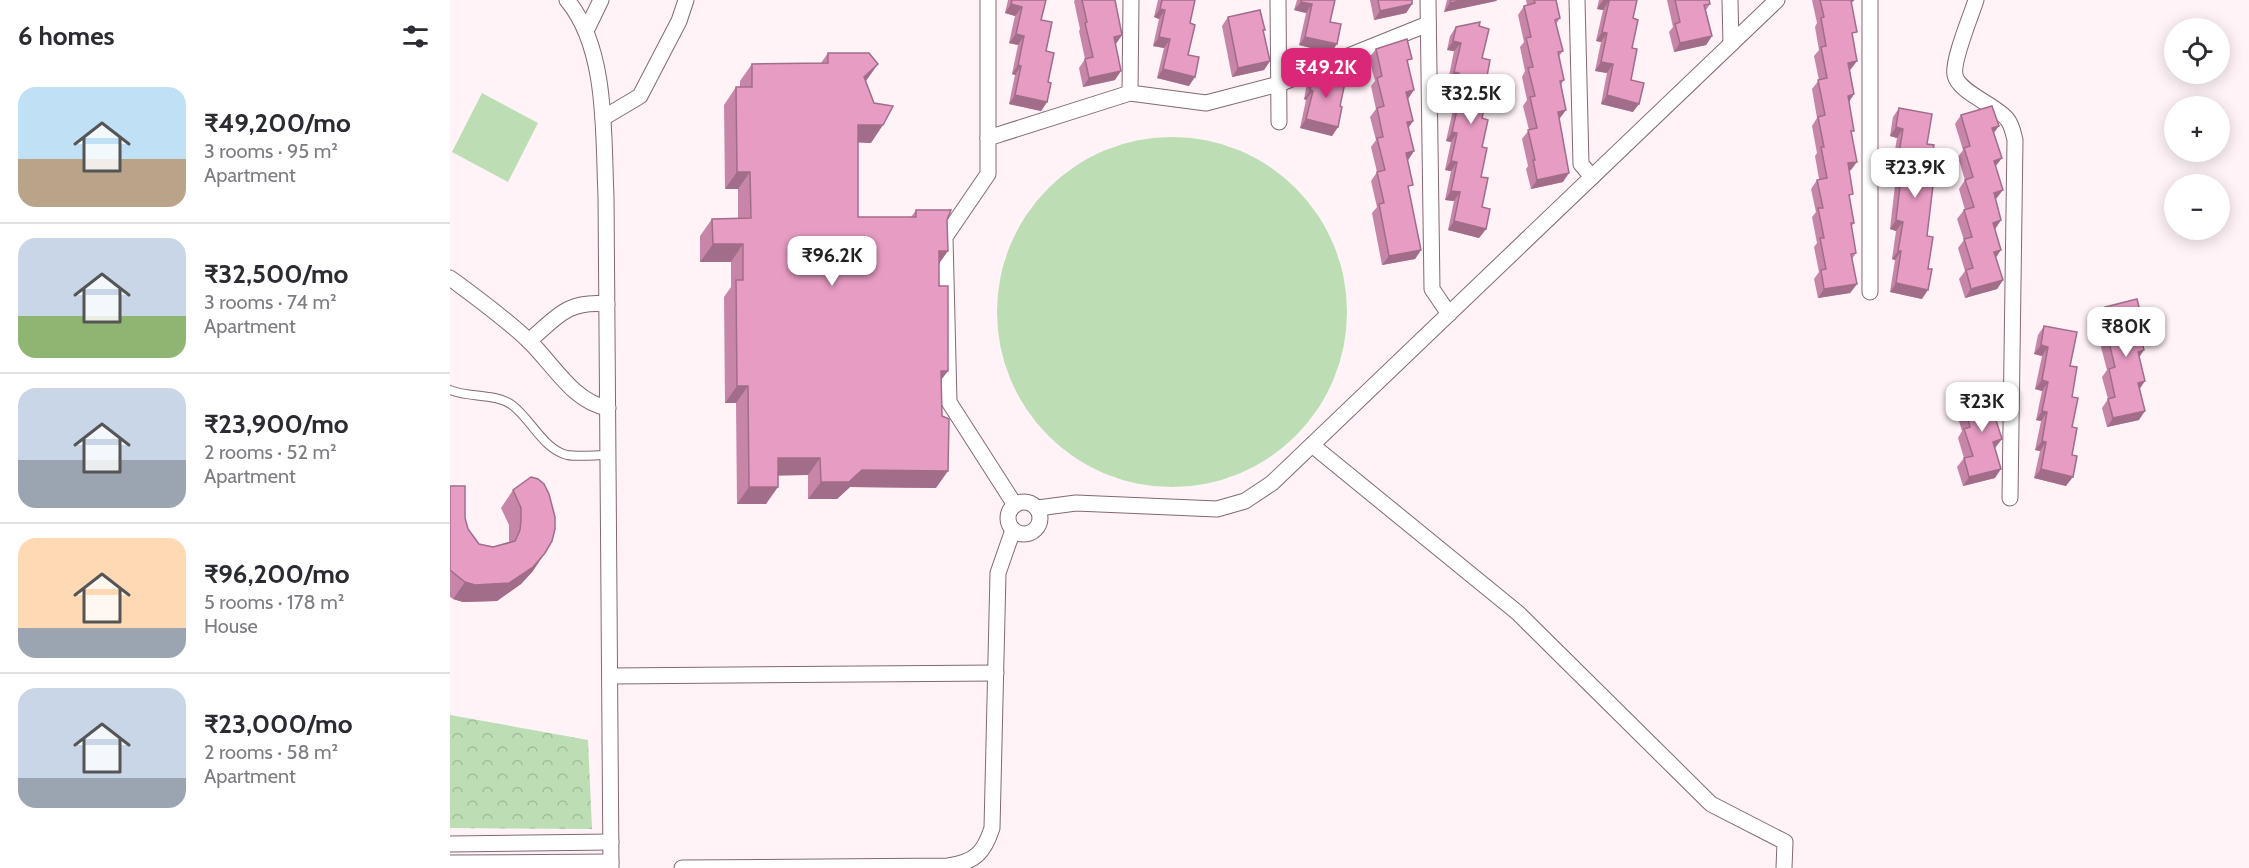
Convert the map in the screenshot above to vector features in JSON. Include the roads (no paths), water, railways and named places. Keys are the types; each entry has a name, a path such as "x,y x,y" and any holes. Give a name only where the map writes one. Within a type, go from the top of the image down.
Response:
{"street":[{"path":"450,863 611,865 606,196 603,118 597,72 586,31 567,0"},
{"path":"586,31 601,0"},
{"path":"603,118 640,96 679,21 686,0"},
{"path":"988,0 988,174 945,237 949,402 1015,505"},
{"path":"1131,0 1131,93"},
{"path":"1278,0 1279,122"},
{"path":"1428,0 1432,289 1449,314"},
{"path":"1577,0 1581,164 1592,177"},
{"path":"1730,0 1731,44"},
{"path":"1038,508 1076,502 1217,509 1245,501 1272,483 1777,0"},
{"path":"1870,0 1870,292"},
{"path":"1976,0 1955,64 1954,77 1961,86 2006,117 2012,126 2015,140 2010,498"},
{"path":"988,138 1131,93 1206,103 1279,84 1428,24"},
{"path":"450,278 529,341 583,399 595,406 608,408"},
{"path":"529,341 564,311 577,304 591,302 607,304"},
{"path":"1312,445 1518,613 1711,804 1785,842 1784,868"},
{"path":"1019,502 1029,502 1038,508 1040,524 1034,531 1023,535 1013,530 1008,519 1015,505 1019,502"},
{"path":"682,868 948,866 961,864 976,856 986,846 992,828 998,573 1013,530"},
{"path":"610,676 996,673"},
{"path":"450,844 611,842"}],"lane":[{"path":"450,390 462,395 495,399 511,405 554,448 566,454 608,455"}]}
